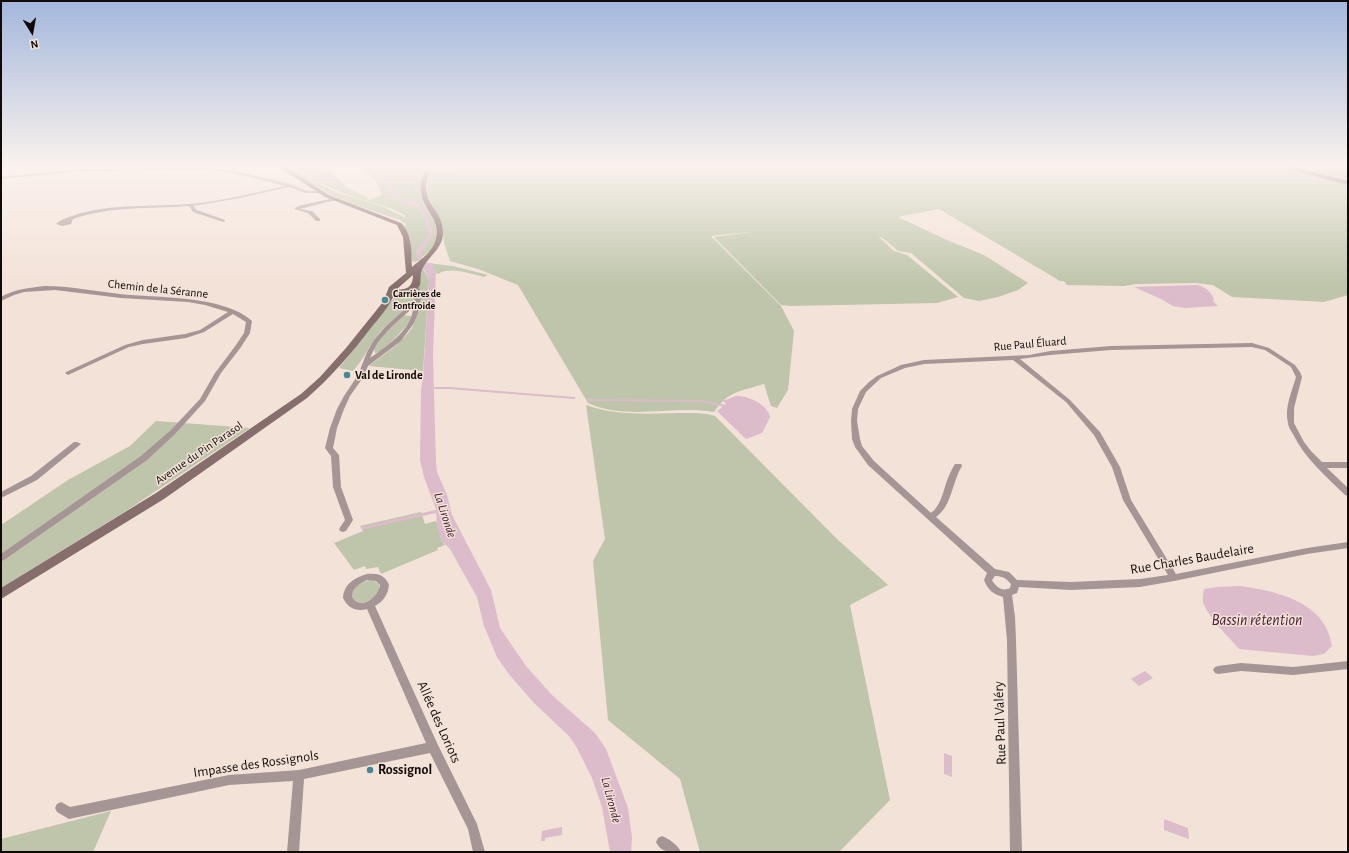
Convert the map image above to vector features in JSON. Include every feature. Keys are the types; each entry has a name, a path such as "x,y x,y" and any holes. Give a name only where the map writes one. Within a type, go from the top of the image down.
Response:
{"street":[{"path":"69,219 96,210 170,206"},
{"path":"191,206 199,213 223,221"},
{"path":"305,206 296,209 310,212 318,220"},
{"path":"352,206 385,218 402,227 407,242 407,262 416,276 418,298 414,318 406,331 385,351 364,366"},
{"name":"Avenue du Pin Parasol","path":"387,302 407,291 426,259 434,250 440,232 438,221 427,206"},
{"path":"407,291 397,292 392,290 402,281 416,276"},
{"name":"Chemin de la Séranne","path":"1,299 20,291 55,288 121,296 194,301 232,312 249,321 245,337 218,373 203,400 180,425 144,458 1,558"},
{"name":"Avenue du Pin Parasol","path":"1,594 160,496 304,396 335,366 387,302 392,290"},
{"path":"343,529 349,520 337,487 335,455 329,448 333,427 339,412 362,373 375,344 394,322 417,302"},
{"path":"68,373 131,344 186,336 202,331 232,312"},
{"name":"Rue Paul Éluard","path":"993,573 871,463 859,447 856,439 854,421 855,408 863,391 879,377 903,366 924,362 1015,358 1111,348 1231,345 1261,346 1286,361 1297,372 1299,378 1291,408 1291,423 1301,444 1308,454 1348,493"},
{"path":"1015,358 1068,401 1097,434 1116,467 1127,500 1174,578"},
{"path":"1,495 34,478 77,444"},
{"path":"1319,465 1348,465"},
{"path":"931,517 940,511 953,472 958,466"},
{"name":"Rue Charles Baudelaire","path":"1015,583 1101,586 1174,578 1308,551 1348,545"},
{"path":"993,573 1006,575 1015,583 1014,590 1007,594 998,592 990,585 988,578 993,573"},
{"name":"Rue Paul Valéry","path":"1007,594 1012,643 1012,687 1017,803 1016,852"},
{"name":"Allée des Loriots","path":"370,605 433,747 473,828 480,852"},
{"path":"1218,670 1241,667 1293,671 1348,665"},
{"name":"Impasse des Rossignols","path":"61,808 69,813 80,812 229,780 299,775 433,747"},
{"path":"293,852 299,775"},
{"path":"662,842 675,852"}],"green space":[{"path":"358,206 380,206 404,217 406,216 383,206 425,206 436,229 435,242 429,252 417,261 413,262 409,236 404,227 406,224 400,220"},
{"path":"433,206 1348,206 1348,295 1324,302 1232,297 1213,285 1195,283 1136,284 1124,286 1067,285 1064,281 1060,281 939,209 898,217 947,240 984,255 1028,283 1018,290 998,297 979,301 964,298 911,253 898,251 878,236 894,251 907,255 958,297 937,303 790,306 781,305 714,237 759,231 711,236 781,306 794,331 788,390 777,408 771,406 764,384 742,390 730,396 719,405 714,412 698,410 635,412 619,411 588,403 518,285 478,269 450,261 444,243 442,223"},
{"path":"427,263 453,266 488,275 484,277 454,271 438,274 424,266"},
{"path":"419,268 424,270 429,280 423,371 369,366 395,346 412,328 418,310"},
{"path":"403,294 414,294 415,296 413,303 380,332 353,371 339,368 393,299"},
{"path":"403,315 412,316 411,321 383,351 375,353 374,349 384,335"},
{"path":"586,405 598,409 624,413 698,413 715,416 837,539 888,585 850,605 890,800 839,852 700,852 680,779 608,720 593,561 605,539"},
{"path":"156,421 250,428 129,509 1,588 1,525 68,480 130,446"},
{"path":"421,512 425,524 436,521 442,541 445,545 437,548 438,550 381,574 378,567 366,569 365,566 354,570 334,543 363,531 360,526"},
{"path":"370,580 377,582 380,586 379,591 370,600 358,602 352,597 352,593 360,584"},
{"path":"111,811 93,852 1,852 1,839"}],"water":[{"name":"La Lironde","path":"410,206 420,206 428,217 434,233 421,253 421,258 427,263 433,263 433,269 436,269 433,357 437,472 447,495 452,515 491,590 500,628 526,666 552,695 595,733 606,749 628,808 632,838 631,852 610,852 602,807 592,778 577,748 569,736 534,703 508,673 497,657 484,626 477,597 450,549 442,541 437,528 436,509 424,477 420,460 421,389 429,280 425,270 422,269 423,266 416,256 416,252 429,234 424,218 416,207"},
{"path":"1197,285 1205,288 1209,292 1214,299 1213,301 1218,306 1185,308 1173,306 1134,287"},
{"path":"736,396 752,399 765,408 768,412 770,417 762,433 746,439 717,411 726,404 723,401"},
{"name":"Bassin rétention","path":"1240,586 1269,591 1298,601 1310,609 1320,619 1328,631 1332,646 1324,654 1313,656 1239,649 1211,617 1204,605 1203,597 1204,589"},
{"path":"1145,671 1153,678 1139,686 1131,679"},
{"path":"944,753 952,756 952,777 944,774"},
{"path":"1164,819 1188,828 1189,839 1164,830"},
{"path":"562,827 562,835 545,838 545,841 541,841 542,831"}],"waterway":[{"path":"431,388 449,388 574,398"},
{"path":"588,400 701,401 726,406"},
{"name":"La Lironde","path":"363,528 438,511"}],"place":[{"name":"Carrières de Fontfroide","path":"385,300"},
{"name":"Val de Lironde","path":"347,375"},
{"name":"Rossignol","path":"370,770"}]}
